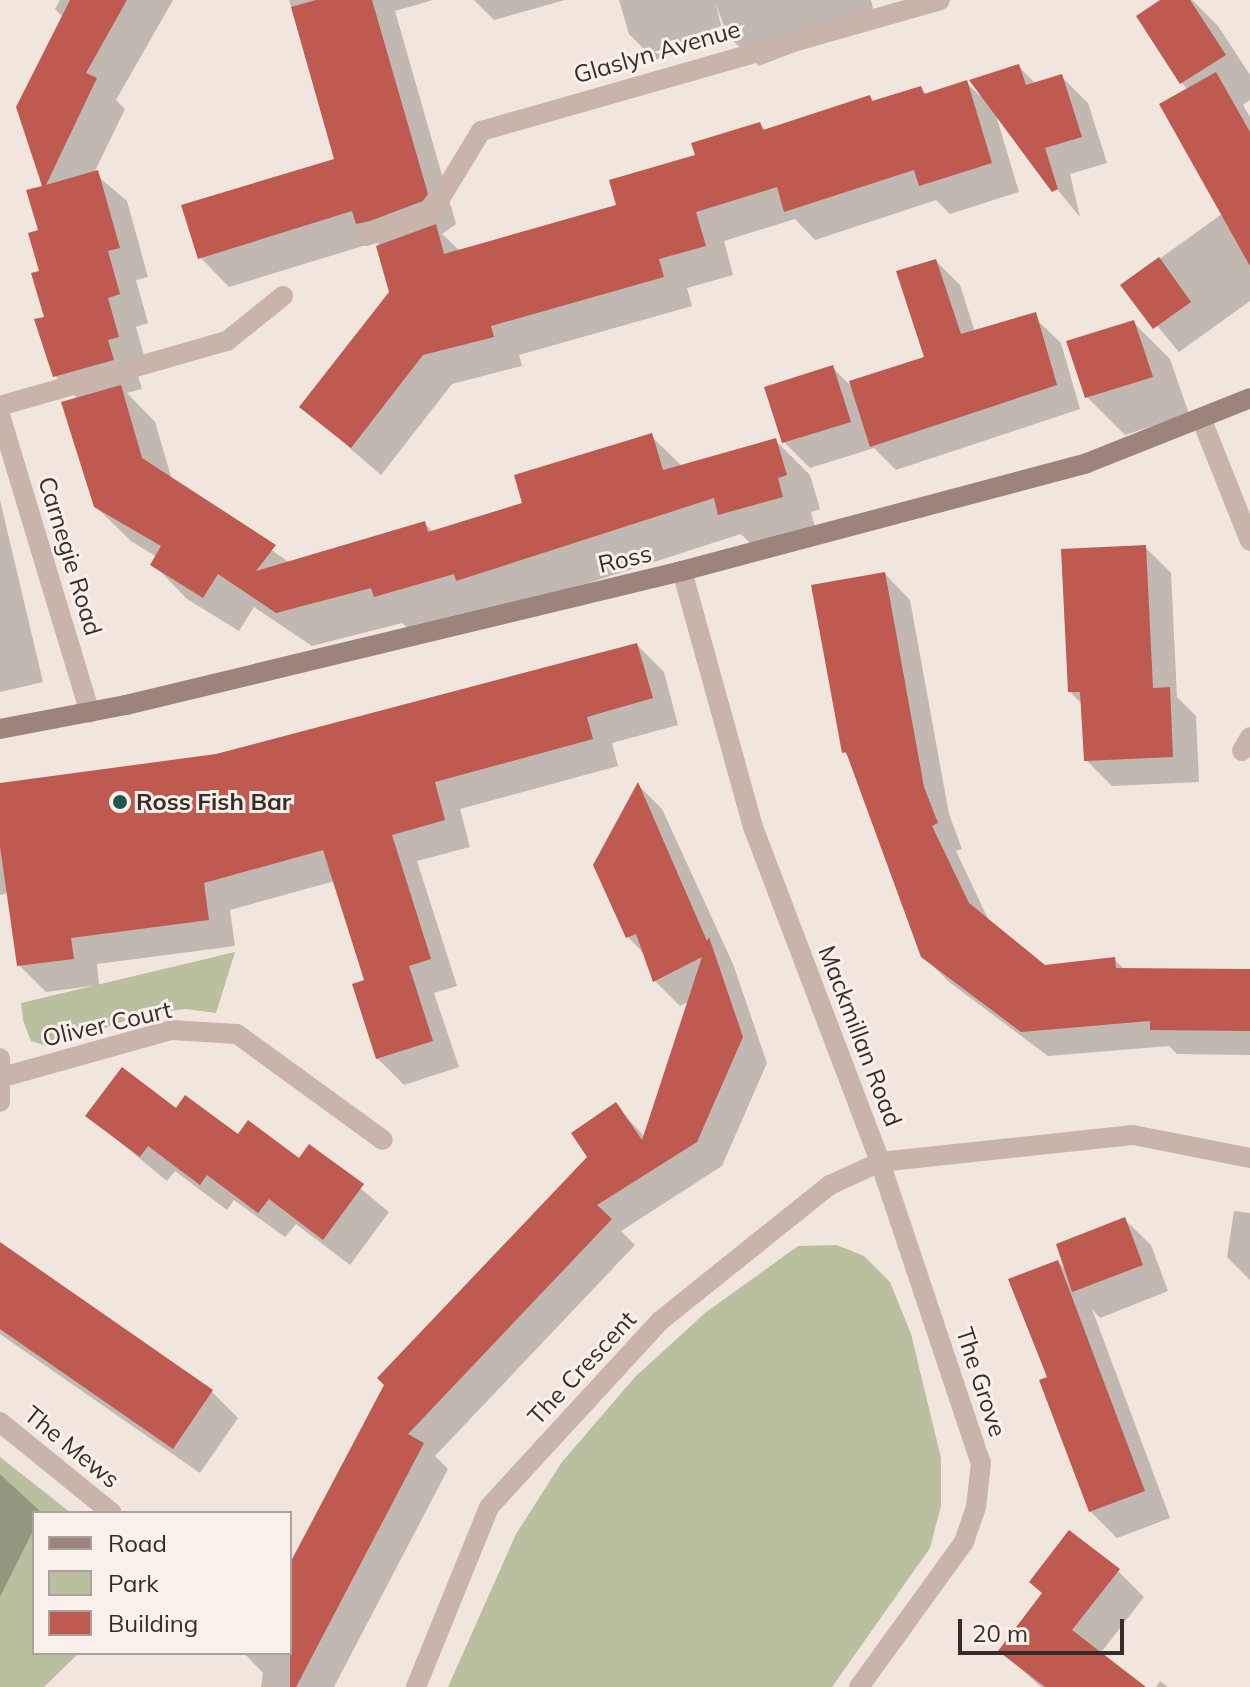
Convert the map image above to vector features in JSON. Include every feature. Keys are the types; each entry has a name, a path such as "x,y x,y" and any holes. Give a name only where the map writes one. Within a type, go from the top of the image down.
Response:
{"street":[{"name":"Glaslyn Avenue","path":"366,236 432,212 481,131 916,3 940,0"},
{"path":"0,406 227,341 283,296"},
{"name":"Ross","path":"0,729 90,713 682,571 1087,463 1250,398"},
{"name":"Carnegie Road","path":"0,415 90,713"},
{"path":"1201,418 1250,541"},
{"name":"Mackmillan Road","path":"682,571 753,827 880,1162 1133,1135 1250,1158"},
{"name":"Oliver Court","path":"1,1067 171,1030 237,1034 383,1140"},
{"path":"0,1102 1,1067"},
{"name":"The Grove","path":"862,1686 964,1542 976,1507 981,1463 880,1162"},
{"name":"The Crescent","path":"416,1687 489,1507 660,1321 830,1185 880,1162"},
{"name":"The Mews","path":"0,1422 110,1511"}],"green space":[{"path":"235,952 216,1013 186,1009 145,1014 49,1047 31,1041 23,1020 21,1003"},
{"path":"837,1245 864,1256 890,1282 911,1334 941,1458 941,1506 930,1548 832,1687 448,1687 516,1534 562,1462 635,1377 705,1313 798,1246"},
{"path":"0,1457 68,1511 32,1511 32,1655 77,1655 44,1687 0,1687"}],"building":[{"path":"70,0 127,0 86,73 97,78 46,185 98,170 120,248 108,251 120,294 108,298 119,337 108,340 114,360 53,377 34,319 44,317 31,273 39,271 28,233 38,230 26,190 42,186 16,107"},
{"path":"316,0 372,0 428,194 423,201 370,221 356,224 352,211 198,259 181,205 334,159 291,7"},
{"path":"1160,0 1190,0 1226,55 1180,84 1136,16"},
{"path":"1019,64 1026,85 1062,74 1082,137 1045,148 1058,189 1052,192 969,80"},
{"path":"1216,72 1250,132 1250,266 1159,104"},
{"path":"967,80 992,163 919,186 914,170 784,212 777,187 696,212 706,246 659,259 664,277 491,326 494,337 423,355 351,448 299,407 389,292 376,246 436,224 444,254 616,205 609,180 695,155 691,143 760,122 763,130 870,95 872,101 921,86 924,94"},
{"path":"1159,257 1191,302 1153,329 1120,285"},
{"path":"936,259 961,334 1036,312 1057,385 870,447 849,381 924,357 896,271"},
{"path":"1134,320 1153,377 1085,398 1066,341"},
{"path":"833,365 851,422 782,443 764,387"},
{"path":"121,385 142,458 276,545 256,571 425,521 428,532 522,503 514,475 652,433 663,470 776,438 787,475 778,478 783,497 718,515 714,498 456,581 454,574 374,597 371,588 276,613 218,574 203,598 150,565 161,546 94,507 61,402"},
{"path":"1146,545 1153,688 1170,687 1173,757 1084,761 1080,692 1068,692 1061,549"},
{"path":"885,572 924,787 938,823 932,826 969,903 1045,965 1115,957 1116,968 1250,969 1250,1031 1150,1030 1150,1021 1021,1032 921,957 846,752 842,753 811,585"},
{"path":"637,643 653,698 587,717 593,739 435,782 445,820 392,835 431,959 409,966 433,1041 376,1059 352,984 364,980 323,850 204,883 209,920 71,938 74,959 17,966 0,846 0,783 216,754"},
{"path":"638,782 707,941 709,937 743,1037 697,1142 597,1205 612,1219 408,1434 424,1443 296,1687 290,1687 292,1559 384,1385 377,1378 587,1157 571,1133 616,1102 642,1140 702,957 653,982 636,934 626,938 593,865"},
{"path":"122,1067 176,1108 185,1095 238,1134 248,1120 299,1158 309,1144 364,1184 323,1240 269,1199 258,1213 207,1175 200,1185 148,1146 140,1157 85,1116"},
{"path":"1125,1217 1143,1265 1072,1292 1056,1244"},
{"path":"0,1242 213,1390 173,1449 0,1329"},
{"path":"1058,1260 1145,1491 1089,1512 1039,1380 1047,1377 1008,1279"},
{"path":"1069,1530 1120,1569 1072,1630 1146,1687 1045,1687 998,1651 1042,1593 1029,1582"}],"place":[{"name":"Ross Fish Bar","path":"120,802"}]}
